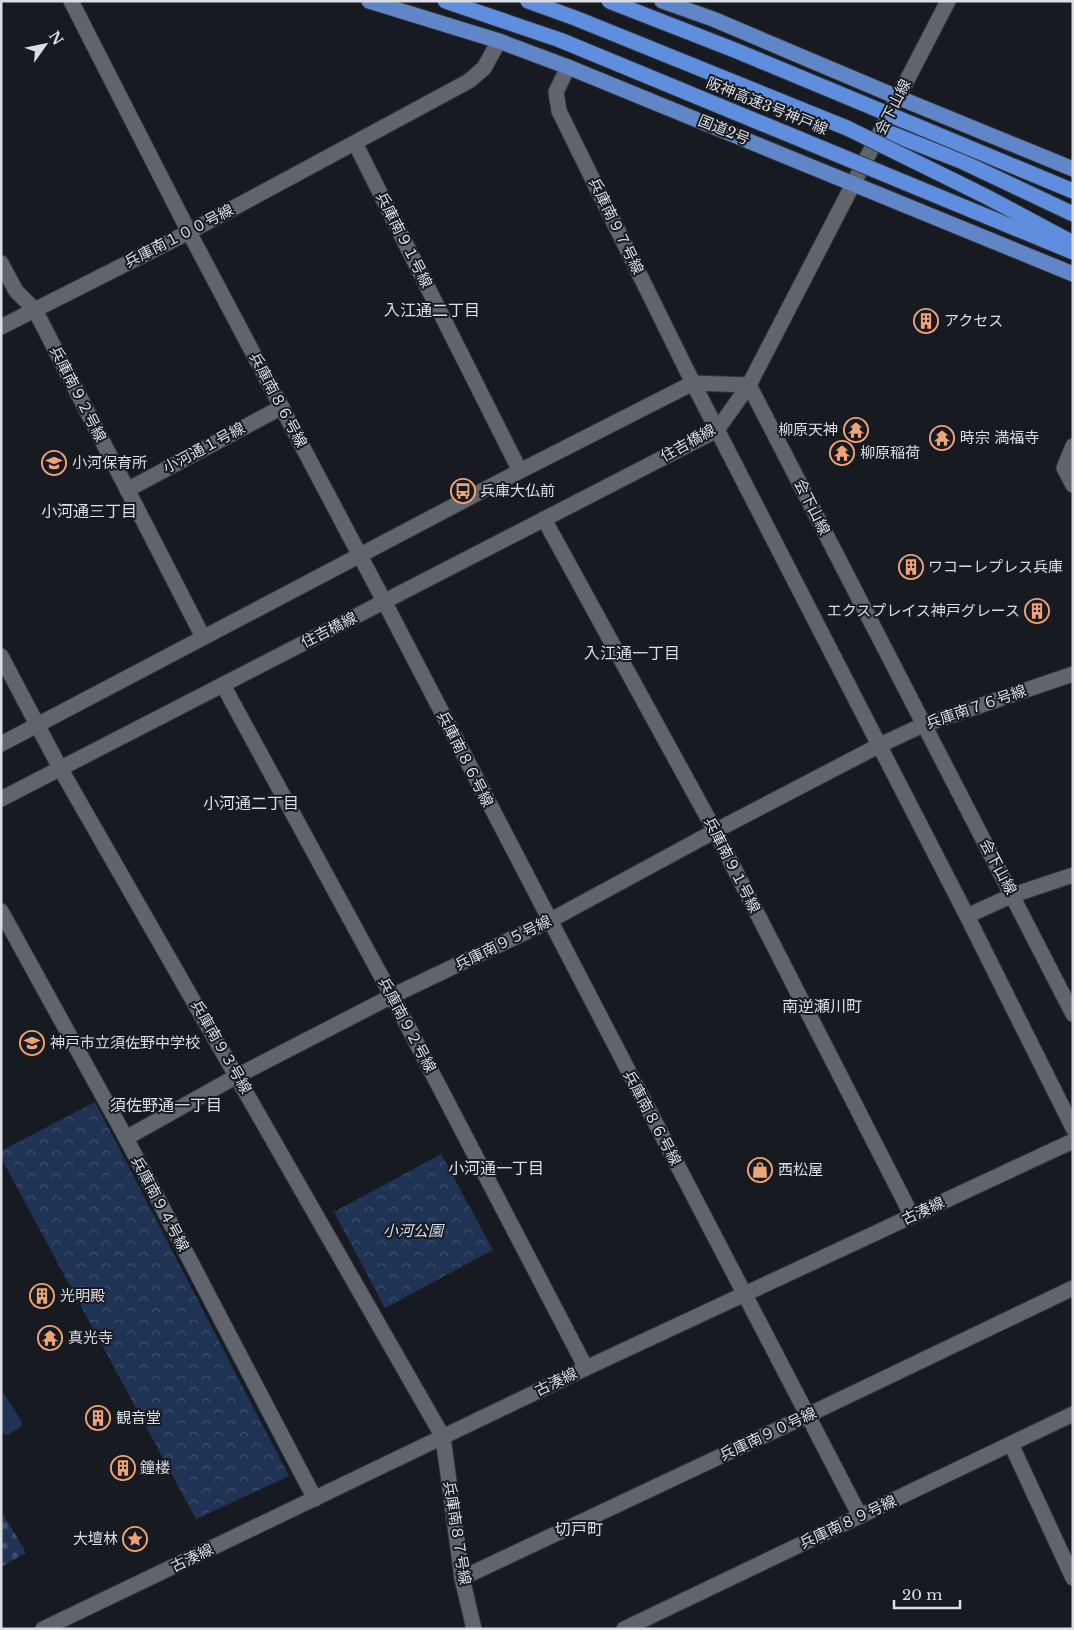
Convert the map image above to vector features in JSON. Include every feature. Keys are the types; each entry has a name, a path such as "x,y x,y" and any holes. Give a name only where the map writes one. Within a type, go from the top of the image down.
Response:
{"highway":[{"name":"国道2号","path":"369,1 499,41 568,67 1073,274"},
{"name":"阪神高速3号神戸線","path":"445,1 560,40 1073,252"},
{"path":"528,1 584,21 847,128 1073,242"},
{"path":"609,1 737,51 1073,191"},
{"path":"662,1 713,19 1073,169"},
{"path":"882,130 961,161 1073,214"}],"street":[{"name":"兵庫南８６号線","path":"71,1 189,232 360,555 860,1516"},
{"name":"会下山線","path":"948,1 749,385 1073,1014"},
{"name":"兵庫南１００号線","path":"1,327 189,232 469,81 484,68 499,41"},
{"name":"兵庫南９７号線","path":"568,67 556,92 560,112 717,430"},
{"name":"兵庫南９１号線","path":"355,143 520,471"},
{"name":"兵庫南９２号線","path":"1,263 16,291 35,310 203,637"},
{"path":"1,744 520,471 693,384 749,385"},
{"name":"住吉橋線","path":"1,799 717,430 749,385"},
{"name":"小河通１号線","path":"127,490 282,407"},
{"path":"717,430 968,916 1073,1128"},
{"path":"1073,446 1064,468 1073,485"},
{"name":"兵庫南９１号線","path":"544,518 715,831 912,1216"},
{"name":"兵庫南９３号線","path":"1,656 60,768 443,1437"},
{"name":"兵庫南７６号線","path":"880,745 923,725 1073,674"},
{"name":"兵庫南９２号線","path":"223,685 392,996 586,1368"},
{"name":"兵庫南９５号線","path":"126,1138 237,1076 392,996 549,921 715,831 880,745"},
{"path":"968,916 1012,896 1073,875"},
{"name":"兵庫南９４号線","path":"1,911 126,1138 315,1499"},
{"name":"古湊線","path":"43,1629 586,1368 1073,1141"},
{"name":"兵庫南９０号線","path":"462,1578 1073,1288"},
{"name":"兵庫南８９号線","path":"624,1629 1073,1414"},
{"name":"兵庫南８７号線","path":"443,1437 462,1578 474,1629"},
{"path":"1011,1444 1073,1578"}],"green space":[{"path":"95,1102 289,1476 196,1519 1,1158 1,1151"},
{"name":"小河公園","path":"441,1154 493,1250 385,1308 334,1212"},
{"path":"1,1389 22,1422 22,1426 8,1435 4,1434 1,1430"},
{"path":"1,1510 26,1553 1,1567"}],"place":[{"name":"アクセス","path":"926,321"},
{"name":"柳原天神","path":"856,430"},
{"name":"時宗 満福寺","path":"942,438"},
{"name":"柳原稲荷","path":"842,453"},
{"name":"小河保育所","path":"54,463"},
{"name":"兵庫大仏前","path":"463,491"},
{"name":"ワコーレプレス兵庫","path":"911,567"},
{"name":"エクスプレイス神戸グレース","path":"1037,611"},
{"name":"神戸市立須佐野中学校","path":"32,1043"},
{"name":"西松屋","path":"760,1170"},
{"name":"光明殿","path":"42,1296"},
{"name":"真光寺","path":"50,1338"},
{"name":"観音堂","path":"98,1418"},
{"name":"鐘楼","path":"123,1468"},
{"name":"大壇林","path":"135,1539"}],"district":[{"name":"入江通二丁目","path":"432,310"},
{"name":"小河通三丁目","path":"89,511"},
{"name":"入江通一丁目","path":"632,653"},
{"name":"小河通二丁目","path":"251,803"},
{"name":"南逆瀬川町","path":"822,1006"},
{"name":"須佐野通一丁目","path":"166,1105"},
{"name":"小河通一丁目","path":"496,1168"},
{"name":"切戸町","path":"579,1529"}]}
